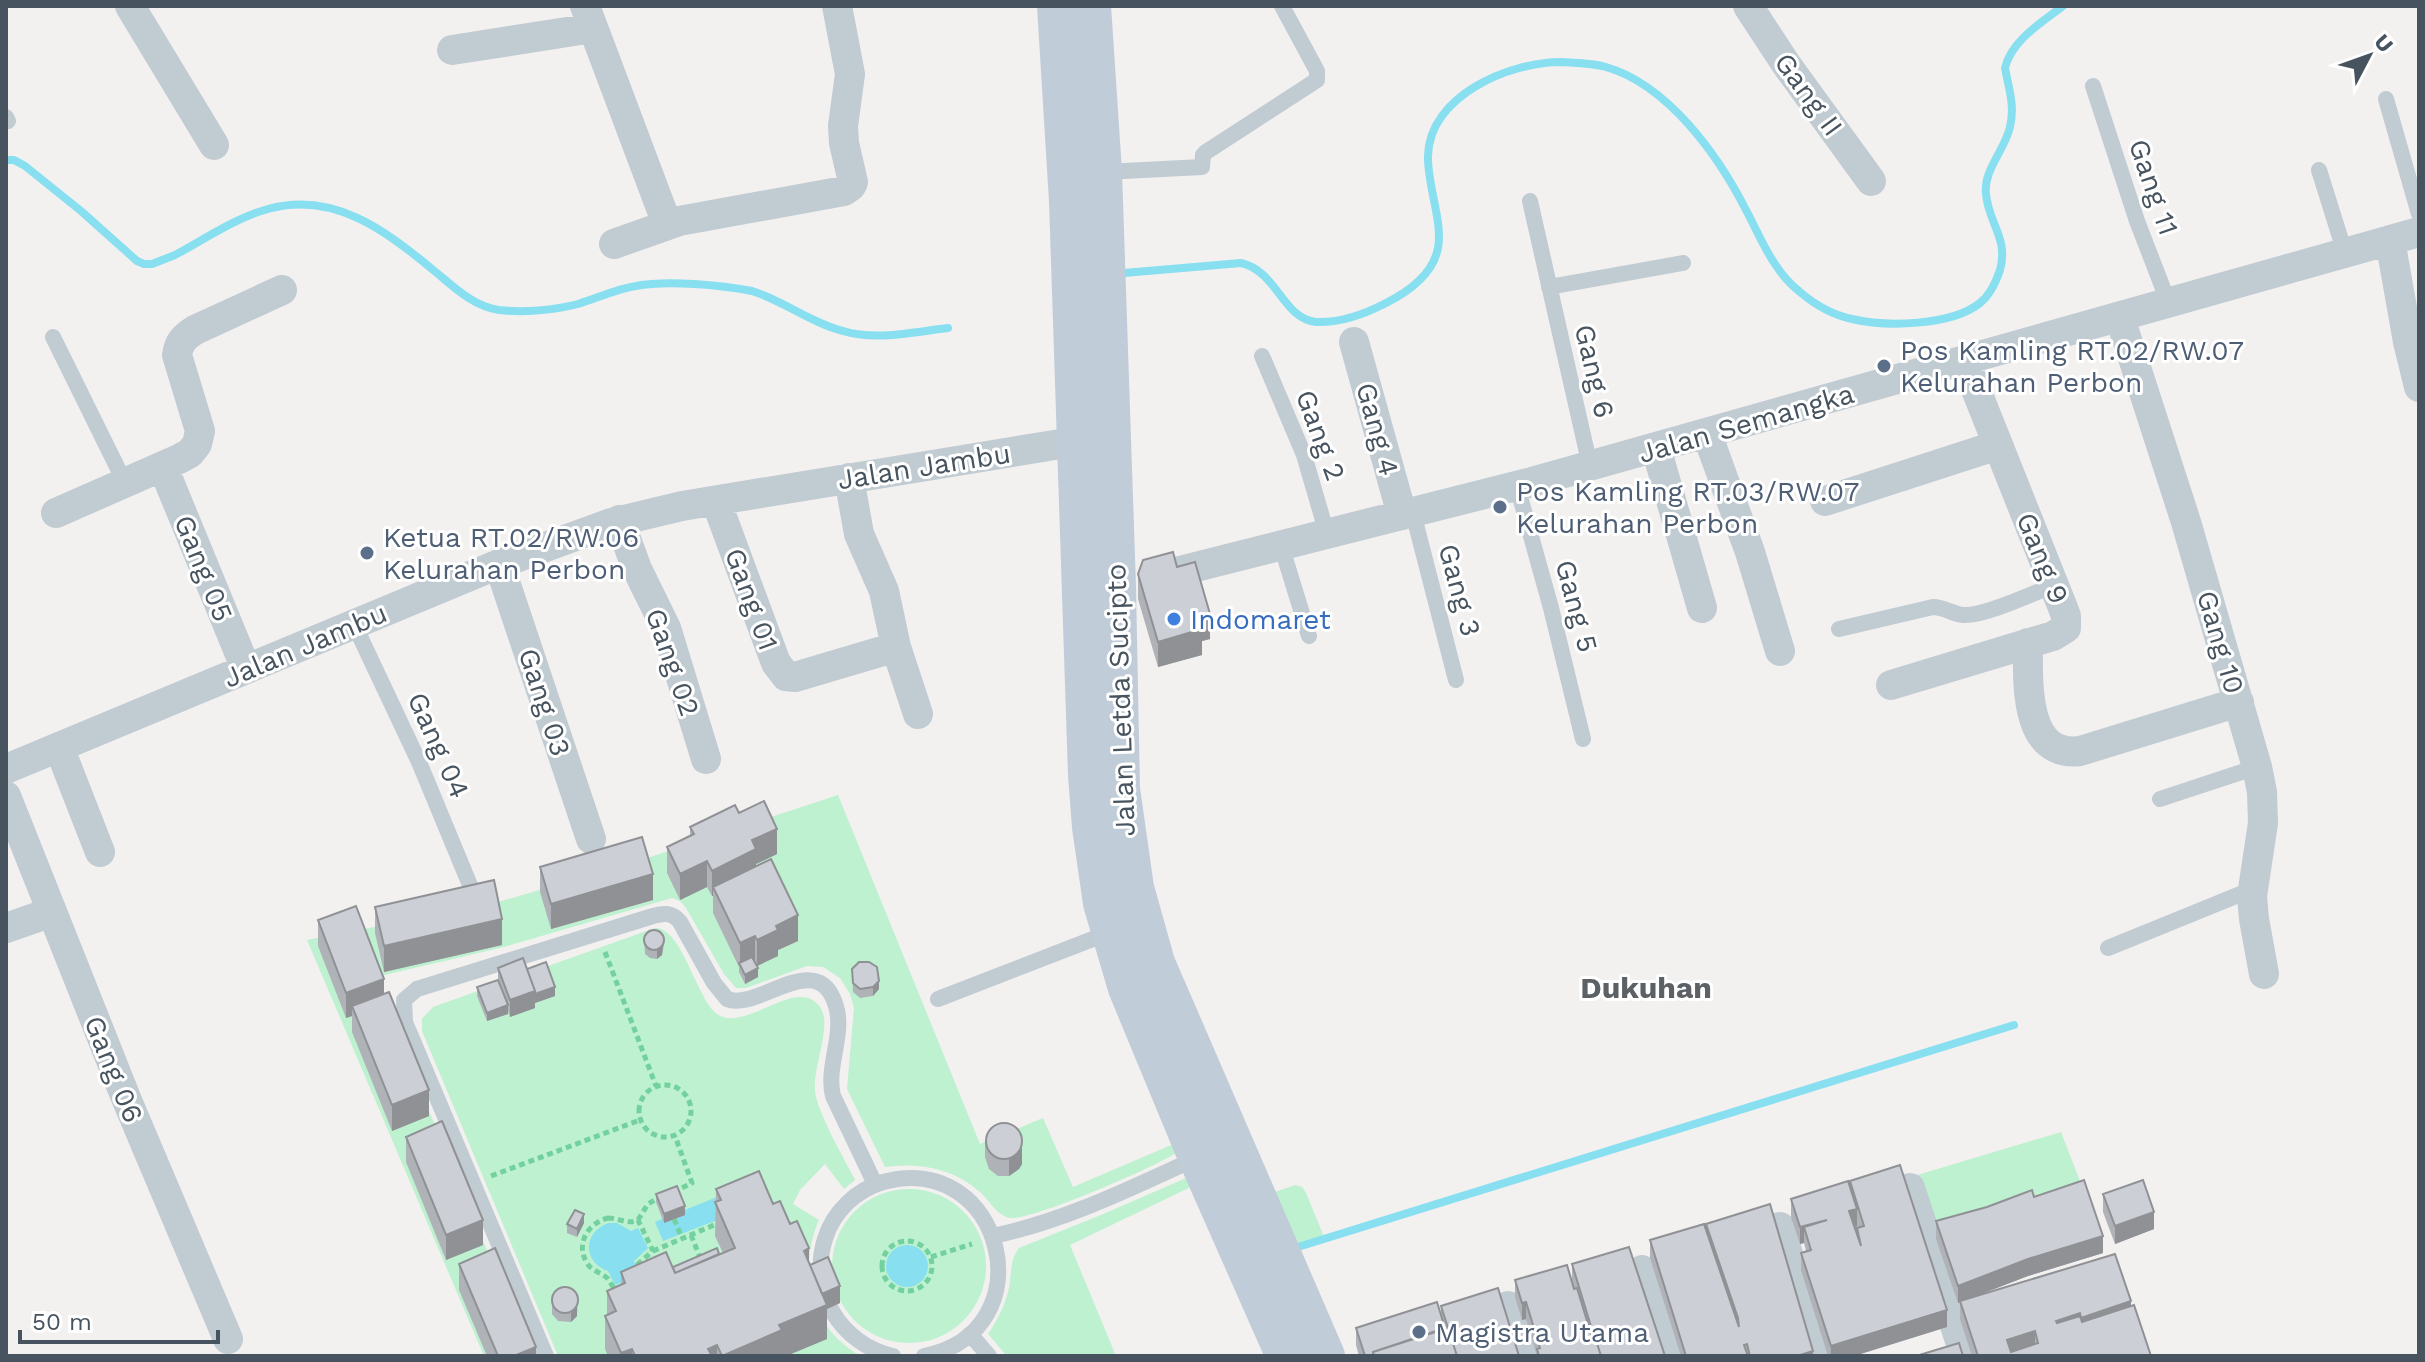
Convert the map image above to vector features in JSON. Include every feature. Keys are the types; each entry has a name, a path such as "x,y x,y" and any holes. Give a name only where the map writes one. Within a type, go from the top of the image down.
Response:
{"main road":[{"name":"Jalan Letda Sucipto","path":"1058,6 1090,191 1079,441 1105,603 1093,827 1104,903 1139,1016 1324,1356"},
{"name":"Jalan Letda Sucipto","path":"1090,6 1090,191 1105,603 1119,789 1133,888 1214,1149 1287,1356"}],"street":[{"path":"130,6 214,145"},
{"path":"614,244 667,224 844,191 851,186 853,182 843,126 850,74 837,6"},
{"name":"Gang II","path":"1748,6 1871,181"},
{"path":"452,50 589,17 667,224"},
{"path":"2405,236 2408,342 2419,387"},
{"name":"Jalan Semangka","path":"1105,603 1281,545 1517,486 1707,434 2405,236"},
{"path":"56,513 190,453 200,437 177,355 180,342 195,330 282,290"},
{"name":"Gang 10","path":"2120,318 2167,458 2257,767 2263,823 2253,889 2254,919 2264,974"},
{"name":"Gang 4","path":"1354,342 1408,514"},
{"name":"Gang 9","path":"1891,685 2058,634 2066,628 2066,616 1965,362"},
{"path":"1707,434 1750,552 1780,651"},
{"name":"Jalan Jambu","path":"6,769 499,564 619,520 849,478 1079,441"},
{"path":"1825,501 1998,445"},
{"path":"1656,448 1702,608"},
{"name":"Gang 05","path":"163,467 246,669"},
{"path":"849,478 859,534 884,591 896,647 918,714"},
{"name":"Gang 01","path":"716,501 776,663 786,676 795,677 896,647"},
{"name":"Gang 02","path":"619,520 637,569 666,628 706,759"},
{"name":"Gang 03","path":"499,564 591,839"},
{"path":"2028,643 2031,713 2044,738 2067,753 2239,702"},
{"path":"59,747 100,852"},
{"name":"Gang 06","path":"6,796 131,1112 228,1339"},
{"path":"6,928 52,912"},
{"path":"1910,1188 1964,1307 1953,1351"},
{"path":"1780,1227 1818,1356"},
{"path":"1642,1270 1669,1356"},
{"path":"1508,1306 1523,1356"}],"lane":[{"path":"1090,191 1202,167 1206,152 1317,80 1317,71 1282,6"},
{"name":"Gang 11","path":"2093,86 2137,221 2169,304"},
{"path":"2386,99 2419,214"},
{"path":"2319,170 2345,253"},
{"name":"Gang 6","path":"1530,201 1590,466"},
{"path":"1549,287 1683,263"},
{"path":"53,337 125,483"},
{"name":"Gang 2","path":"1262,356 1304,455 1327,534"},
{"name":"Gang 5","path":"1517,486 1555,622 1583,739"},
{"name":"Gang 3","path":"1408,514 1456,680"},
{"path":"1281,545 1309,636"},
{"path":"1839,629 1933,607 1964,615 1978,613 2054,585"},
{"name":"Gang 04","path":"354,624 419,762 472,890"},
{"path":"2160,799 2257,767"},
{"path":"2108,948 2253,889"},
{"path":"546,1356 409,1032 403,1012 404,1000 411,992 661,914 670,914 680,922 714,983 727,999 735,1002 746,1000 802,980 815,982 827,990 836,1007 838,1022 832,1074 833,1096 875,1184"},
{"path":"938,999 1111,932"},
{"path":"993,1236 1041,1225 1079,1211 1214,1149"},
{"path":"893,1356 869,1348 847,1331 830,1308 820,1279 822,1249 833,1221 852,1199 875,1184 910,1178 940,1183 966,1199 977,1210 993,1236 999,1264 996,1293 984,1319 952,1348 924,1356"},
{"path":"970,1334 989,1356"}],"path":[{"path":"598,933 656,1086"},
{"path":"656,1086 678,1087 690,1101 691,1118 682,1132 675,1136 658,1137 640,1120 640,1102 644,1094 656,1086"},
{"path":"472,1183 640,1120"},
{"path":"675,1136 692,1183 651,1202 638,1220 632,1223 608,1218 594,1224 583,1240 585,1259 616,1289 641,1278 638,1264 653,1251 714,1225"},
{"path":"674,1219 682,1237"},
{"path":"638,1220 653,1251"},
{"path":"691,1235 705,1270"},
{"path":"931,1257 993,1236"},
{"path":"914,1242 931,1257 931,1274 921,1288 904,1291 889,1284 884,1277 883,1261 891,1247 898,1243 914,1242"}],"green space":[{"path":"838,795 980,1144 1043,1118 1073,1187 1176,1143 1176,1153 1120,1181 1042,1211 1010,1218 998,1212 972,1185 949,1173 924,1167 885,1167 847,1089 854,1008 840,978 823,967 807,966 746,988 736,988 724,974 686,908 672,898 504,947 376,977 531,1356 484,1356 307,940 488,905 638,861"},
{"path":"655,928 665,931 673,939 709,1006 717,1014 729,1018 742,1017 798,997 810,999 820,1007 824,1024 815,1091 826,1123 855,1180 844,1189 825,1164 800,1190 793,1204 819,1220 812,1239 809,1278 820,1314 830,1330 861,1356 558,1356 422,1031 422,1019 433,1007"},
{"path":"2061,1132 2085,1194 1934,1237 1914,1176"},
{"path":"1186,1178 1195,1185 1070,1245 1116,1356 1007,1356 988,1334 1004,1303 1019,1248"},
{"path":"1295,1185 1302,1187 1306,1193 1325,1239 1298,1247 1275,1192"},
{"path":"909,1189 939,1195 964,1211 980,1236 986,1266 980,1296 964,1321 939,1337 909,1343 879,1337 854,1321 838,1296 832,1266 838,1236 854,1211 879,1195"}],"water":[{"path":"717,1197 725,1217 663,1241 655,1222"},
{"path":"609,1223 617,1223 631,1231 638,1228 648,1248 634,1261 639,1275 615,1285 608,1271 594,1261 589,1247 594,1233"},
{"path":"907,1245 922,1251 928,1266 922,1281 907,1287 892,1281 886,1266 892,1251"}],"building":[{"path":"1173,552 1177,567 1195,562 1210,614 1199,617 1202,629 1158,642 1138,574 1143,560"},
{"path":"764,801 777,829 752,840 756,849 712,871 707,861 680,874 667,847 694,834 690,827 735,805 739,813"},
{"path":"642,837 653,874 551,904 540,867"},
{"path":"771,859 798,915 776,926 778,930 757,940 755,936 740,943 713,887"},
{"path":"494,880 502,919 384,946 375,907"},
{"path":"356,906 384,979 346,993 318,920"},
{"path":"654,930 661,933 664,940 661,947 654,950 647,947 644,940 647,933"},
{"path":"752,957 758,968 745,975 739,963"},
{"path":"523,958 535,991 510,1000 498,968"},
{"path":"546,962 555,987 535,994 527,969"},
{"path":"859,962 869,962 877,967 879,981 873,987 860,989 853,983 852,969"},
{"path":"498,980 508,1005 487,1013 477,987"},
{"path":"389,992 429,1090 392,1105 352,1006"},
{"path":"442,1121 483,1220 446,1235 406,1137"},
{"path":"1004,1123 1017,1128 1022,1141 1017,1154 1004,1159 991,1154 986,1141 991,1128"},
{"path":"1900,1165 1947,1310 1831,1346 1801,1253 1811,1250 1804,1227 1827,1220 1800,1227 1791,1199 1848,1181 1857,1209 1849,1211 1861,1246 1857,1228 1864,1226 1850,1181"},
{"path":"759,1171 773,1204 780,1201 790,1224 797,1221 809,1248 804,1251 827,1305 779,1325 782,1330 722,1356 717,1345 708,1349 712,1356 635,1356 632,1349 621,1353 605,1316 616,1311 607,1291 625,1283 621,1272 666,1252 675,1273 735,1248 715,1202 721,1200 716,1189"},
{"path":"2084,1180 2103,1236 2028,1259 1958,1286 1936,1221 2032,1190 2034,1197"},
{"path":"2143,1180 2154,1212 2115,1226 2103,1194"},
{"path":"677,1186 685,1206 664,1214 656,1194"},
{"path":"1770,1204 1813,1351 1797,1356 1750,1356 1747,1344 1744,1345 1748,1356 1686,1356 1650,1240 1704,1224 1739,1327 1706,1224"},
{"path":"575,1210 584,1214 577,1229 567,1224"},
{"path":"1629,1247 1665,1356 1539,1356 1537,1349 1540,1348 1526,1302 1522,1303 1515,1280 1567,1265 1591,1334 1572,1264"},
{"path":"495,1248 536,1347 514,1356 498,1356 459,1264"},
{"path":"717,1248 719,1254 675,1273 673,1267"},
{"path":"2115,1254 2131,1301 2081,1318 2080,1313 2056,1321 2080,1316 2082,1322 2134,1305 2151,1356 1978,1356 1960,1301","holes":["2035,1331 2038,1343 2011,1352 2007,1340"]},
{"path":"828,1257 840,1286 822,1294 810,1265"},
{"path":"565,1287 574,1291 578,1300 574,1309 565,1313 556,1309 552,1300 556,1291"},
{"path":"1498,1288 1519,1356 1457,1356 1441,1306"},
{"path":"1437,1302 1445,1328 1373,1352 1373,1356 1365,1356 1356,1328"},
{"path":"1448,1328 1457,1356 1374,1356 1373,1352"},
{"path":"1959,1343 1963,1356 1916,1356"}],"waterway":[{"path":"1124,273 1241,263 1263,275 1295,313 1305,319 1334,321 1378,307 1418,281 1435,257 1439,238 1428,156 1432,135 1442,116 1475,86 1496,76 1540,64 1584,63 1629,76 1650,89 1689,125 1721,167 1768,254 1791,284 1811,301 1838,315 1866,322 1918,323 1953,316 1968,311 1984,300 2000,270 2002,249 1988,204 1986,185 2011,119 2011,98 2005,68 2008,58 2028,33 2063,6"},
{"path":"6,160 14,160 25,166 144,264 175,255 256,213 292,205 314,205 336,210 377,228 463,294 499,310 559,308 629,287 678,283 752,291 820,323 856,334 895,335 948,328"},
{"path":"1298,1247 2014,1025"}],"place":[{"name":"Pos Kamling RT.02/RW.07 Kelurahan Perbon","path":"1884,366"},
{"name":"Pos Kamling RT.03/RW.07 Kelurahan Perbon","path":"1500,507"},
{"name":"Ketua RT.02/RW.06 Kelurahan Perbon","path":"367,553"},
{"name":"Indomaret","path":"1174,619"},
{"name":"Magistra Utama","path":"1419,1332"}],"district":[{"name":"Dukuhan","path":"1646,988"}]}
